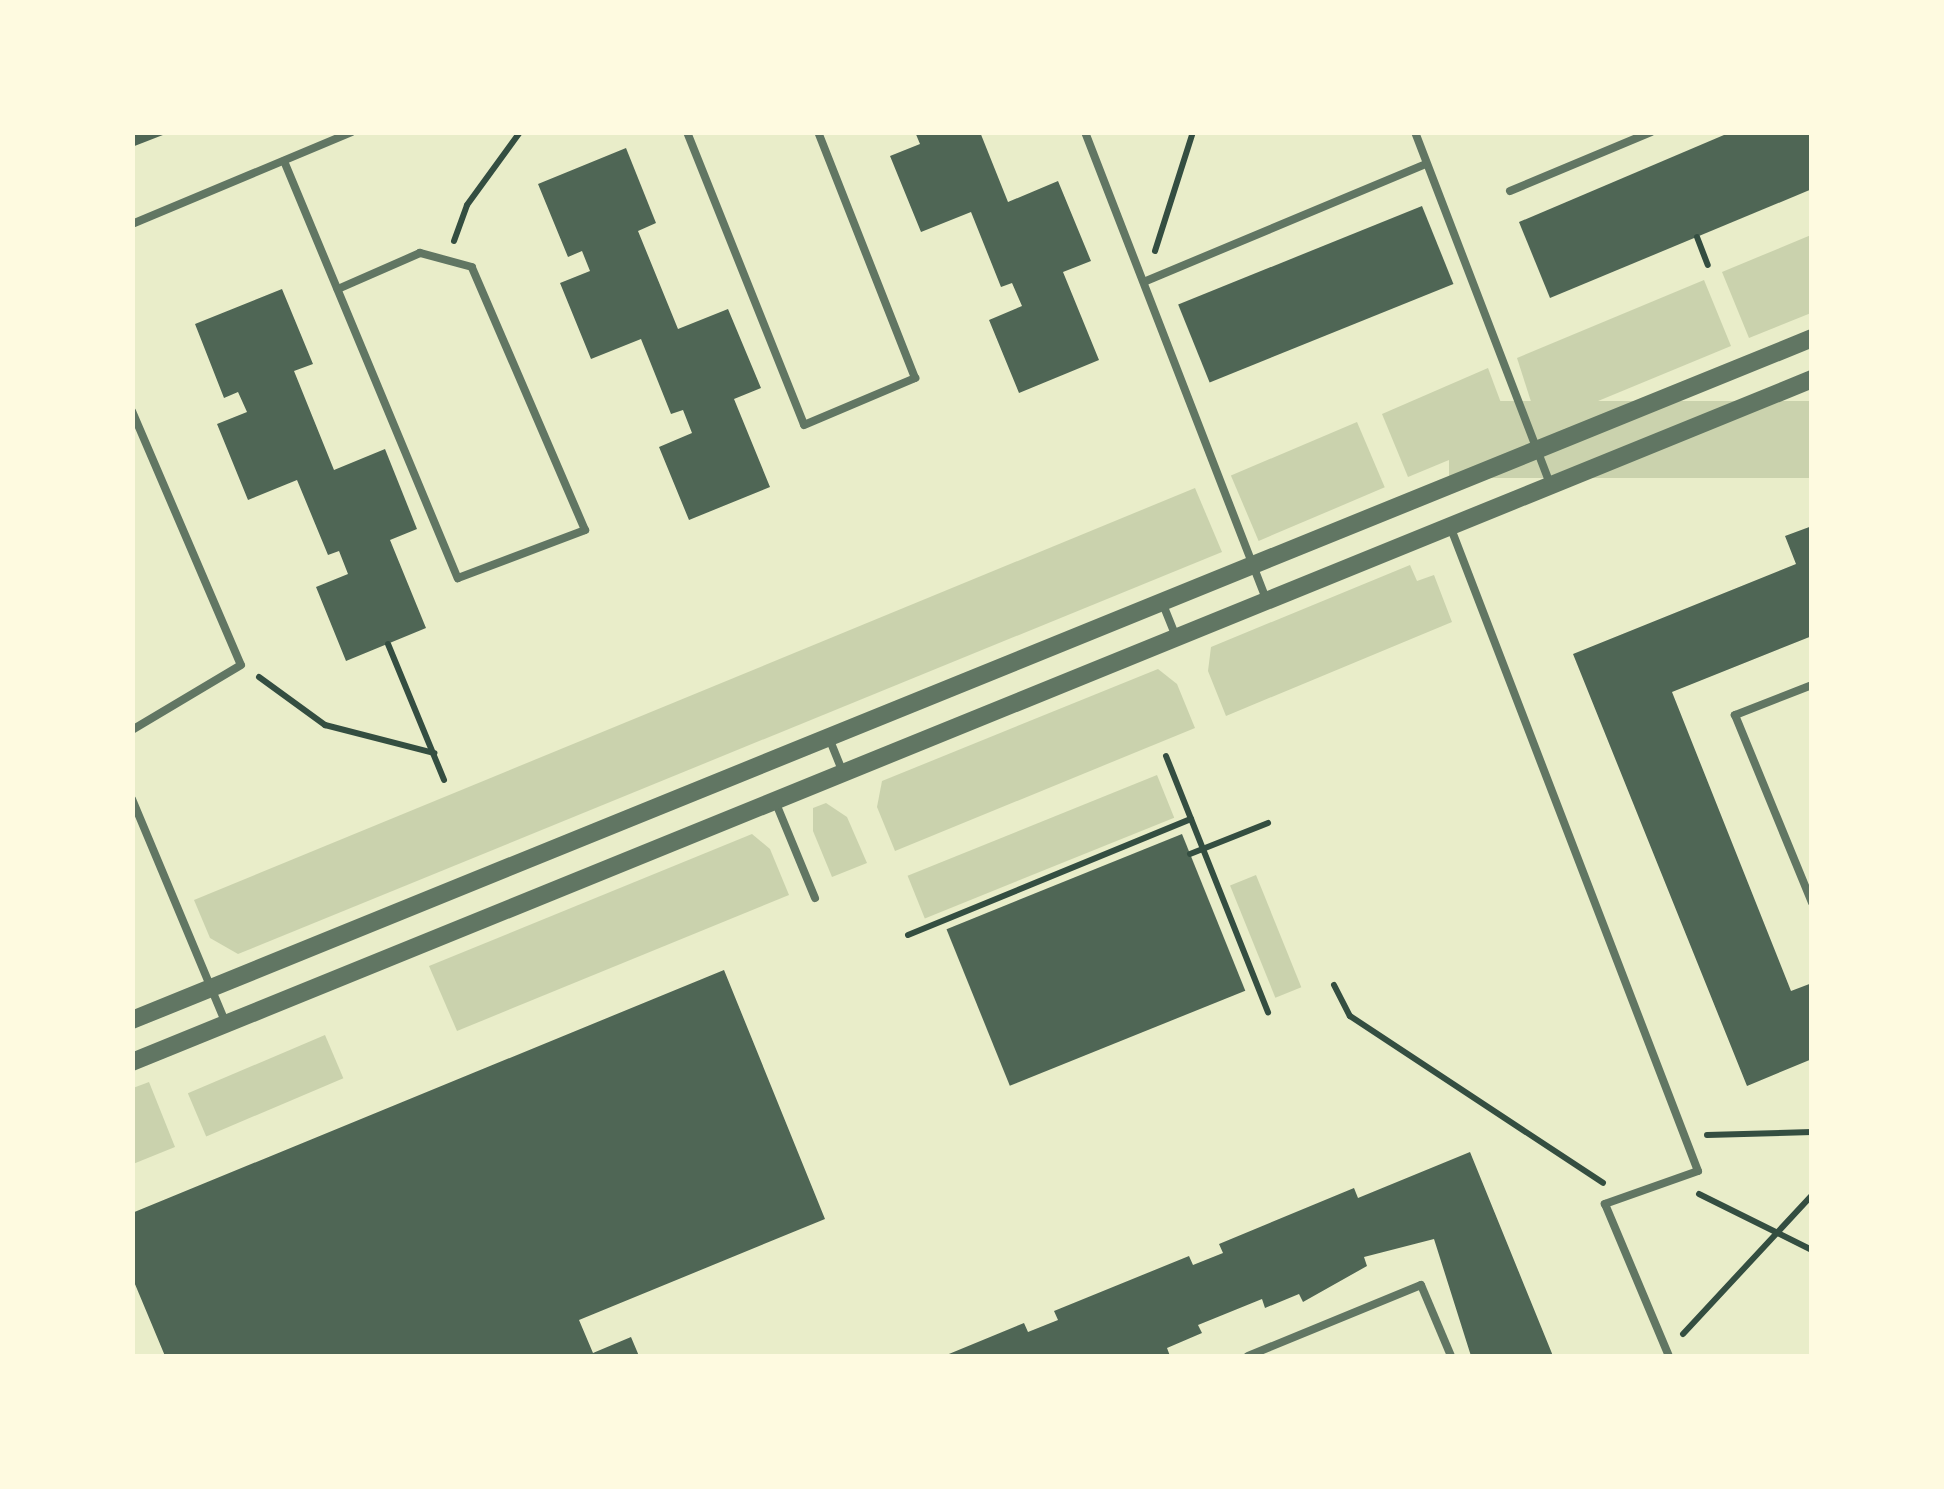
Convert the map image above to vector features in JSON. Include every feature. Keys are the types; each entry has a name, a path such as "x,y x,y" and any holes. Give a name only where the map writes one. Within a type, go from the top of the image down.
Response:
{"street":[{"path":"132,1020 1812,338"},
{"path":"132,1062 1812,378"}],"lane":[{"path":"132,224 352,132"},
{"path":"687,132 804,424 915,378 818,132"},
{"path":"1085,132 1267,600"},
{"path":"1415,132 1550,485"},
{"path":"1510,191 1651,132"},
{"path":"284,161 458,578 585,530 489,291 449,255 420,253 338,289"},
{"path":"1146,281 1426,164"},
{"path":"132,411 241,664 132,730"},
{"path":"1450,526 1698,1171 1606,1204 1668,1354"},
{"path":"1162,602 1176,638"},
{"path":"1812,685 1735,715 1812,903"},
{"path":"828,738 843,773"},
{"path":"132,799 226,1024"},
{"path":"775,801 814,898"},
{"path":"1248,1356 1421,1284 1451,1356"}],"path":[{"path":"449,255 467,204 520,132"},
{"path":"1146,281 1193,132"},
{"path":"1697,236 1708,265"},
{"path":"388,644 444,780"},
{"path":"241,664 326,725 434,754"},
{"path":"1166,756 1268,1012"},
{"path":"908,935 1191,819"},
{"path":"1190,854 1268,822"},
{"path":"1334,986 1350,1016 1625,1197"},
{"path":"1686,1136 1812,1132"},
{"path":"1671,1181 1812,1250"},
{"path":"1668,1354 1812,1194"}],"green space":[{"path":"1811,235 1811,313 1749,338 1722,272"},
{"path":"1704,280 1731,346 1557,418 1534,411 1517,358"},
{"path":"1488,368 1507,419 1502,438 1408,477 1382,414"},
{"path":"1449,401 1811,401 1811,478 1449,478"},
{"path":"1357,422 1385,487 1259,541 1231,476"},
{"path":"1195,488 1222,552 238,954 210,938 194,900"},
{"path":"1410,565 1417,581 1434,575 1452,622 1226,716 1208,671 1211,647"},
{"path":"1158,669 1177,684 1195,728 895,851 877,807 882,781"},
{"path":"1157,775 1174,818 925,918 908,876"},
{"path":"826,803 847,817 867,863 832,877 813,831 813,808"},
{"path":"752,834 770,849 789,895 457,1031 429,966"},
{"path":"1256,875 1301,987 1275,998 1230,885"},
{"path":"325,1035 343,1078 206,1136 188,1093"},
{"path":"149,1082 175,1147 133,1164 133,1088"}],"building":[{"path":"132,132 168,132 168,133 132,147"},
{"path":"915,132 980,132 1008,202 1058,181 1091,261 1063,272 1099,360 1019,393 989,320 1022,306 1012,283 1001,287 971,212 921,232 890,156 920,144"},
{"path":"1731,132 1812,132 1812,189 1550,298 1519,222"},
{"path":"626,148 656,223 638,231 678,329 728,309 761,388 734,399 770,487 689,520 659,447 692,433 683,410 671,414 641,339 591,359 560,283 590,271 582,251 568,257 538,184"},
{"path":"1422,206 1453,284 1210,382 1178,305"},
{"path":"282,289 313,364 294,371 334,470 385,449 417,529 390,540 426,628 346,661 316,587 348,574 339,551 328,555 297,480 248,500 217,424 247,412 238,392 224,398 195,324"},
{"path":"1812,526 1812,636 1672,692 1791,991 1812,983 1812,1059 1747,1086 1573,654 1796,564 1785,536"},
{"path":"1182,834 1245,991 1010,1086 946,929"},
{"path":"724,970 825,1219 579,1320 593,1353 631,1337 639,1356 165,1356 132,1277 132,1213"},
{"path":"1470,1152 1553,1356 1471,1356 1434,1239 1364,1257 1367,1266 1303,1302 1299,1294 1265,1308 1262,1299 1198,1325 1202,1333 1167,1348 1170,1356 944,1356 1024,1323 1028,1332 1058,1320 1054,1311 1189,1256 1193,1265 1223,1253 1219,1244 1354,1188 1358,1198"}]}
